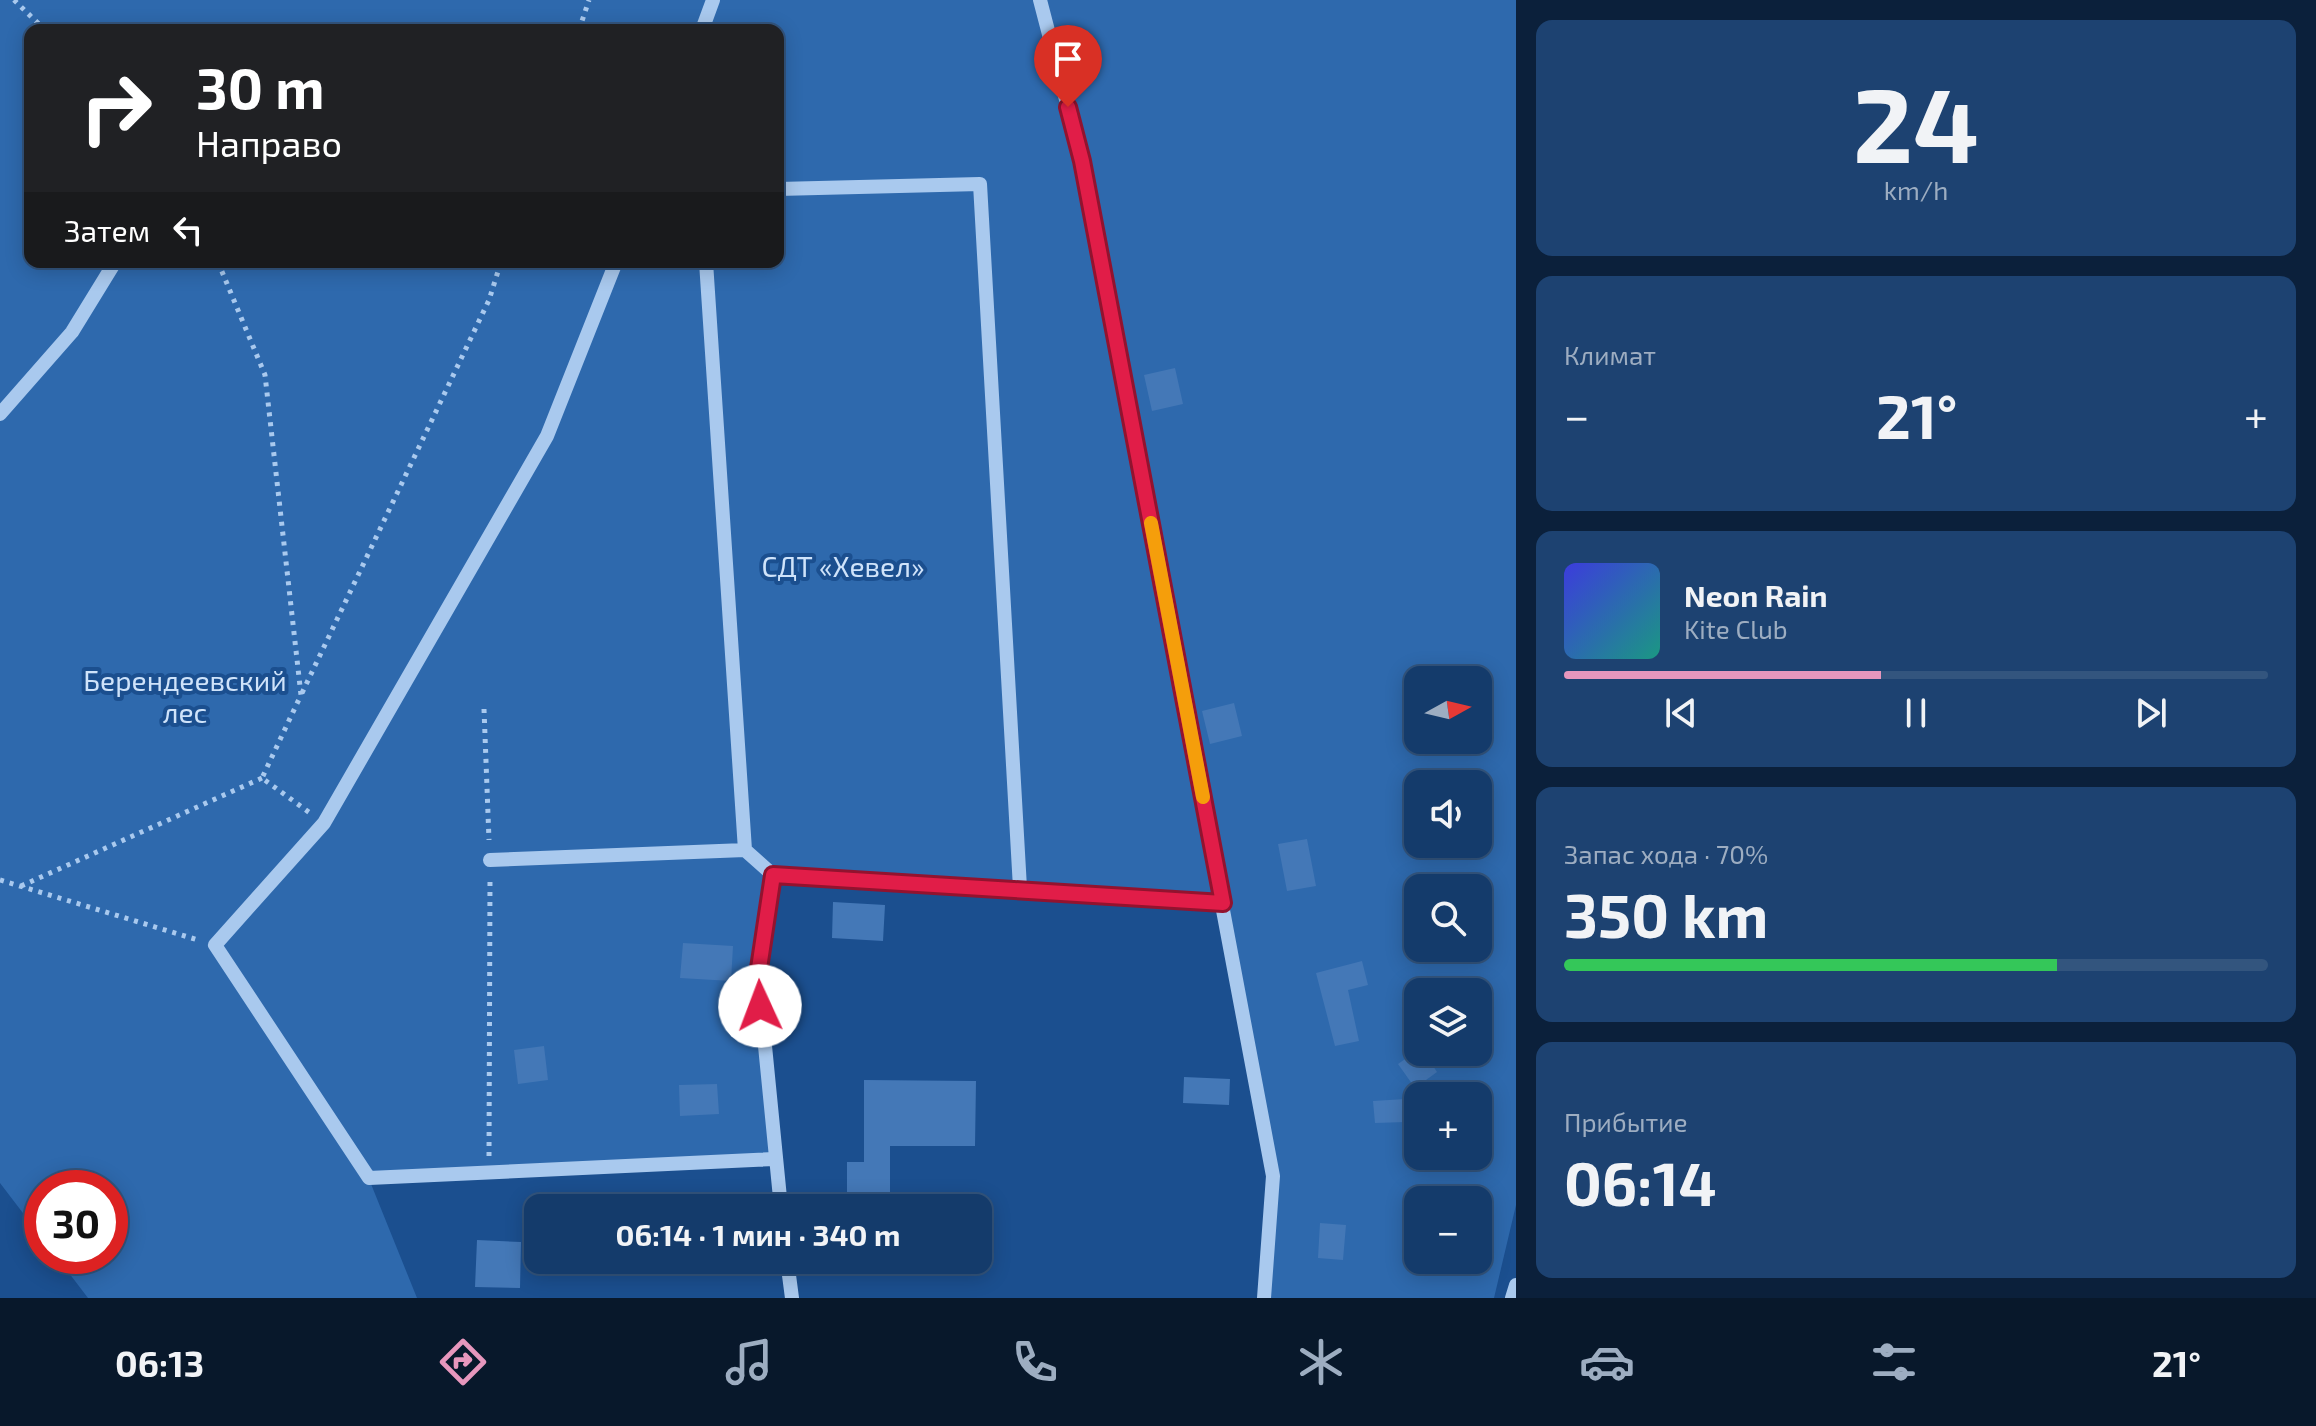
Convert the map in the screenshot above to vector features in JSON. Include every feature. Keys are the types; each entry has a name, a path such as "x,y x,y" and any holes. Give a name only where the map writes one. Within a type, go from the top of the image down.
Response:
{"street":[{"path":"704,24 713,0"},
{"path":"1040,0 1082,161 1273,1176 1264,1298"},
{"path":"784,189 980,184 1020,888"},
{"path":"0,414 72,332 111,268"},
{"path":"614,268 547,436 324,823 215,945 369,1178 775,1159"},
{"path":"706,268 745,850"},
{"path":"490,860 745,850 773,875 1223,903"},
{"path":"773,875 758,975 779,1194"},
{"path":"789,1274 792,1298"},
{"path":"1512,1298 1516,1285"}],"path":[{"path":"14,0 39,24"},
{"path":"581,24 589,0"},
{"path":"220,268 265,375 301,695"},
{"path":"21,886 262,778 489,300 499,268"},
{"path":"484,709 490,860 489,1174"},
{"path":"262,778 324,823"},
{"path":"0,880 215,945"}],"green space":[{"path":"0,0 1516,0 1516,1205 1494,1298 1264,1298 1273,1176 1223,903 773,875 758,975 775,1159 369,1179 417,1298 88,1298 70,1274 128,1274 128,1170 24,1170 24,1214 0,1183"}],"building":[{"path":"1175,368 1183,404 1152,411 1144,375"},
{"path":"1234,703 1242,736 1210,744 1202,711"},
{"path":"1307,839 1316,886 1287,891 1278,844"},
{"path":"833,902 885,905 883,941 832,938"},
{"path":"683,943 733,946 731,981 680,978"},
{"path":"1362,961 1368,985 1348,990 1359,1041 1335,1046 1316,973"},
{"path":"544,1046 548,1080 518,1084 514,1050"},
{"path":"1404,1060 1404,1066 1433,1066 1437,1072 1423,1082 1411,1082 1398,1064"},
{"path":"1184,1077 1230,1079 1229,1105 1183,1103"},
{"path":"864,1080 976,1081 975,1146 890,1146 890,1194 847,1194 847,1162 864,1162"},
{"path":"717,1084 719,1114 680,1116 679,1085"},
{"path":"1404,1099 1404,1122 1375,1123 1373,1101"},
{"path":"1320,1223 1346,1225 1343,1260 1318,1258"},
{"path":"477,1240 521,1242 520,1288 475,1287"}],"slow traffic":[{"path":"1151,523 1203,797"}],"route":[{"path":"760,1006 758,975 773,875 1223,903 1082,161 1068,107"}],"park label":[{"name":"СДТ «Хевел»","path":"843,567"},
{"name":"Берендеевский лес","path":"185,697"}]}
